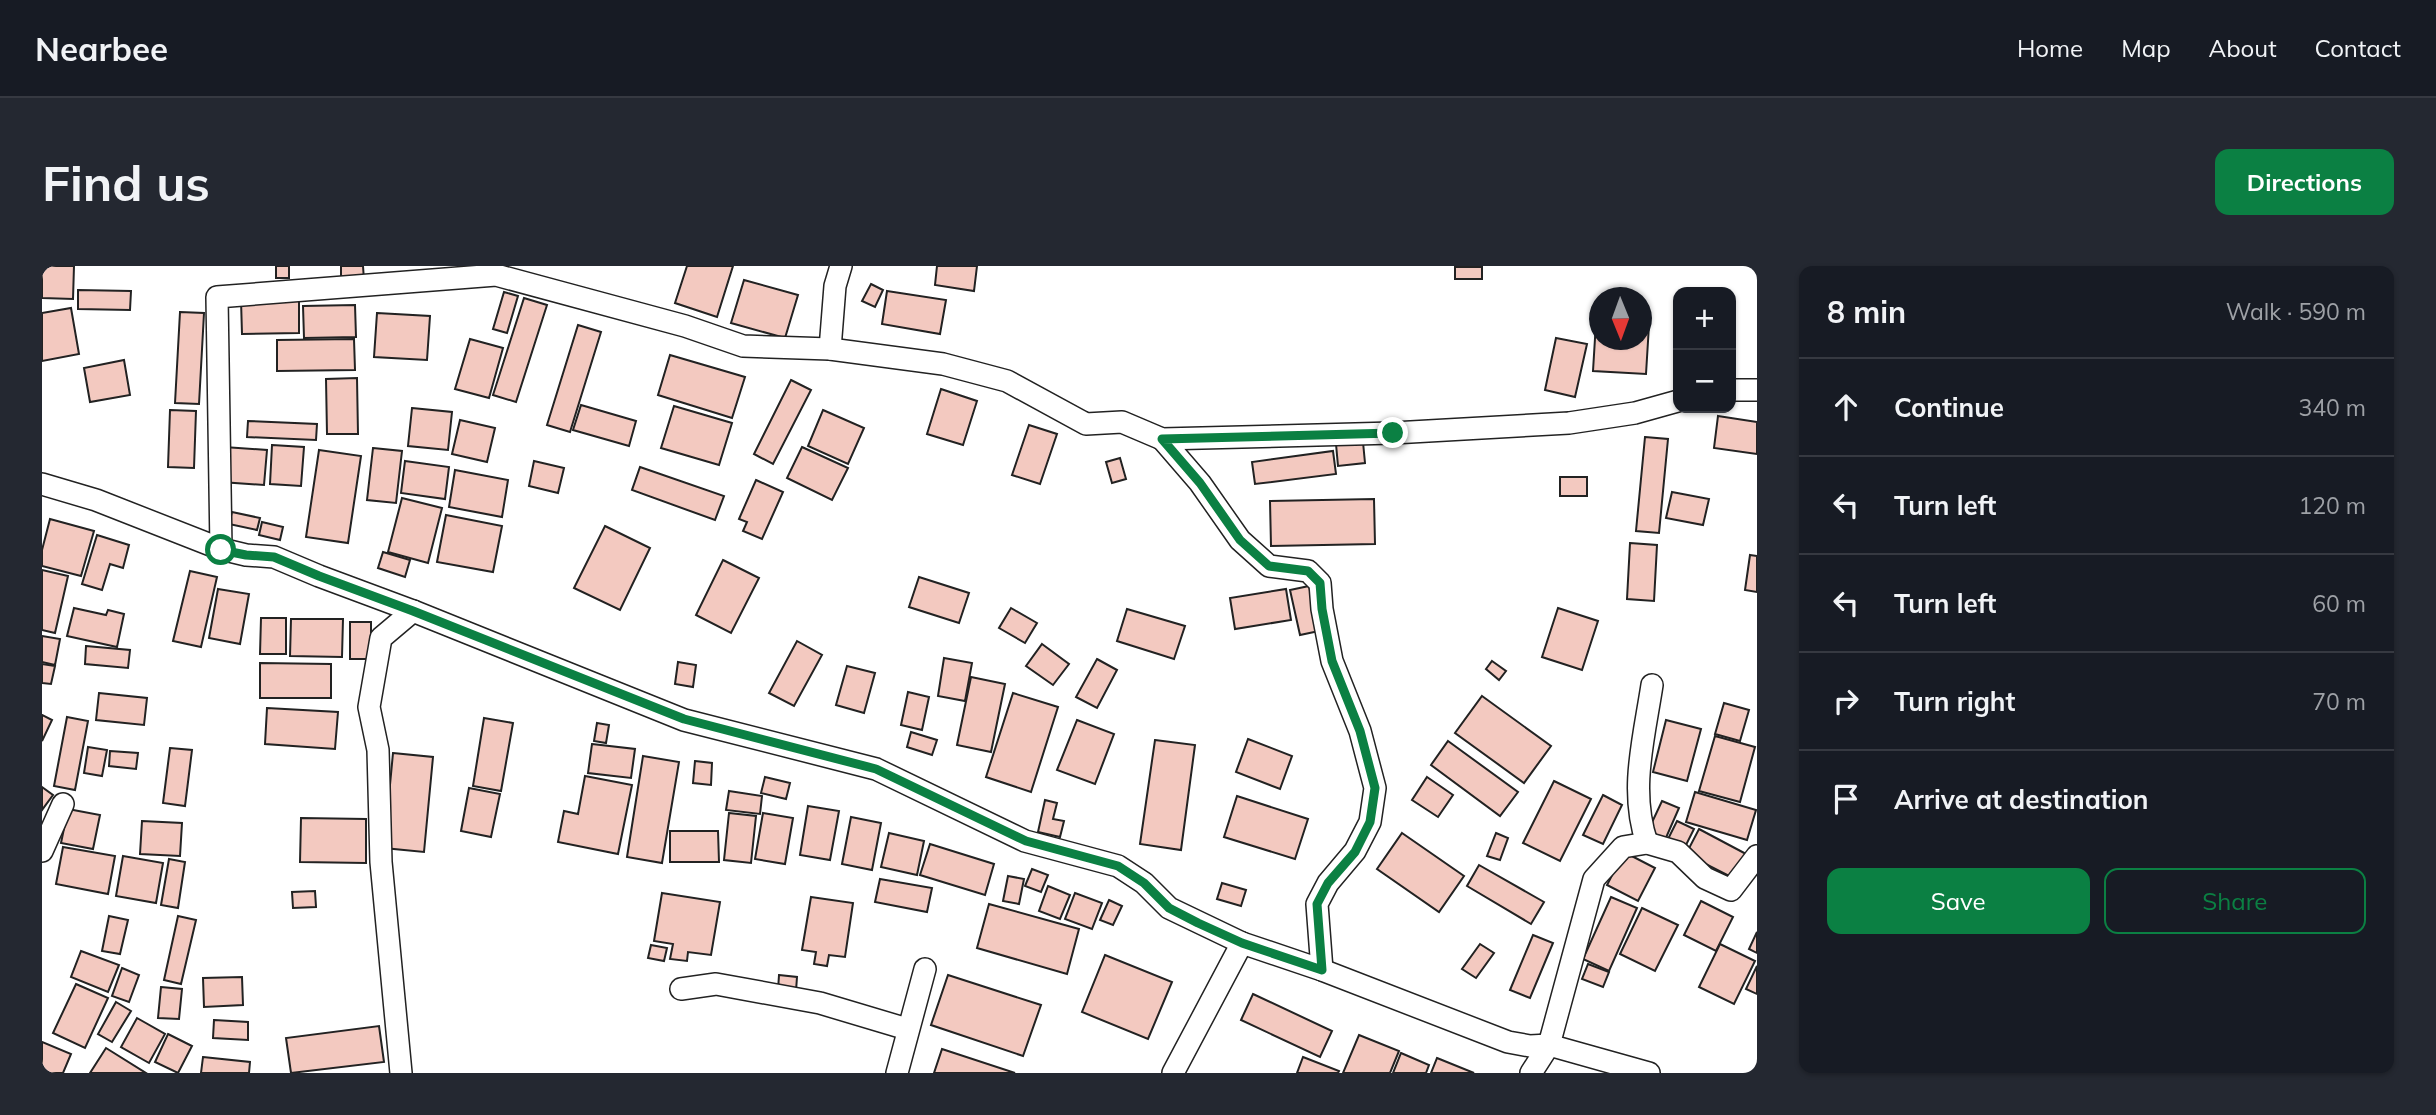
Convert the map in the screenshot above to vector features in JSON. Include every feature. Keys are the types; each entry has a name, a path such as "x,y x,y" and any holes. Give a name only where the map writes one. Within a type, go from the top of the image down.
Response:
{"street":[{"path":"830,349 835,286 841,266"},
{"path":"221,550 217,297 496,275 685,326 743,346 830,349 943,364 1007,381 1086,424 1122,422 1162,439 1393,433 1569,423 1635,413 1673,402"},
{"path":"1736,390 1757,390"},
{"path":"1162,439 1200,483 1240,540 1269,566 1308,571 1320,583 1332,661 1360,731 1375,788 1370,822 1355,852 1328,883 1317,904 1322,970"},
{"path":"42,484 96,499 221,550 274,557 684,719 876,769 1026,841 1118,866 1144,883 1169,908 1242,943 1322,970 1508,1042 1530,1046 1549,1045 1650,1073"},
{"path":"401,1073 381,862 378,750 369,707 381,638 413,611"},
{"path":"1647,843 1641,826 1637,774 1652,685"},
{"path":"42,851 64,804"},
{"path":"1531,1073 1549,1045 1594,879 1623,847 1647,843 1678,852 1705,878 1731,890 1757,856"},
{"path":"1173,1073 1242,943"},
{"path":"897,1073 925,968"},
{"path":"681,989 716,984 820,1003 907,1029"}],"building":[{"path":"42,266 74,266 73,299 42,298"},
{"path":"276,266 289,266 289,278 276,278"},
{"path":"341,266 363,266 364,280 341,281"},
{"path":"687,266 733,266 717,317 675,303"},
{"path":"937,266 977,266 974,291 935,285"},
{"path":"1455,267 1482,267 1482,279 1455,279"},
{"path":"744,280 798,295 785,338 731,323"},
{"path":"871,284 883,290 875,307 862,301"},
{"path":"78,290 131,291 130,310 78,309"},
{"path":"887,291 946,300 940,334 882,324"},
{"path":"504,292 518,296 507,333 493,329"},
{"path":"524,298 547,305 516,402 493,395"},
{"path":"299,299 299,333 242,334 241,300"},
{"path":"355,305 356,337 304,338 303,306"},
{"path":"71,308 79,354 42,361 42,313"},
{"path":"180,312 204,313 199,404 175,403"},
{"path":"377,313 430,316 427,360 374,357"},
{"path":"578,325 601,332 570,432 547,425"},
{"path":"1556,338 1587,344 1575,397 1545,390"},
{"path":"354,339 355,370 277,371 277,340"},
{"path":"470,339 503,348 489,398 455,389"},
{"path":"1594,350 1647,350 1646,374 1593,371"},
{"path":"670,355 745,377 732,418 658,395"},
{"path":"124,360 130,395 90,402 84,368"},
{"path":"357,378 358,434 327,434 326,379"},
{"path":"791,380 811,390 773,464 754,454"},
{"path":"941,389 977,401 963,445 927,434"},
{"path":"581,405 636,421 629,446 573,430"},
{"path":"674,406 732,423 719,465 661,448"},
{"path":"412,408 452,412 448,450 408,446"},
{"path":"170,410 196,411 194,468 168,467"},
{"path":"823,410 864,428 848,464 808,446"},
{"path":"1718,416 1757,422 1757,454 1714,448"},
{"path":"460,420 495,428 487,462 452,454"},
{"path":"248,421 317,424 316,440 247,437"},
{"path":"1029,425 1057,434 1040,484 1012,475"},
{"path":"1645,437 1668,439 1659,533 1636,531"},
{"path":"1363,442 1365,463 1338,466 1336,444"},
{"path":"272,445 304,447 301,486 270,484"},
{"path":"224,447 267,450 264,485 221,482"},
{"path":"802,447 848,468 832,500 787,478"},
{"path":"373,448 402,451 396,503 367,500"},
{"path":"319,450 361,456 348,543 306,537"},
{"path":"1333,451 1336,474 1255,484 1252,462"},
{"path":"1120,458 1126,479 1112,483 1106,462"},
{"path":"405,461 449,467 445,499 401,493"},
{"path":"534,461 564,468 558,493 529,486"},
{"path":"640,467 724,496 715,520 632,490"},
{"path":"455,470 508,480 502,517 449,507"},
{"path":"1560,477 1587,477 1587,496 1560,496"},
{"path":"756,480 783,492 762,539 743,531 747,522 739,519"},
{"path":"1672,492 1709,499 1703,525 1666,518"},
{"path":"402,498 442,508 428,563 388,552"},
{"path":"1374,499 1375,544 1271,546 1270,501"},
{"path":"232,512 260,518 257,530 229,524"},
{"path":"446,515 502,526 493,572 437,562"},
{"path":"50,519 94,531 81,576 42,566 42,550"},
{"path":"262,522 283,527 280,540 259,535"},
{"path":"605,526 650,548 620,610 574,588"},
{"path":"97,535 129,545 123,568 110,564 102,590 82,584"},
{"path":"1630,543 1657,545 1654,601 1627,599"},
{"path":"383,552 410,560 405,577 378,568"},
{"path":"1750,555 1757,556 1757,592 1745,590"},
{"path":"723,560 759,578 731,633 696,615"},
{"path":"42,570 68,576 55,633 42,630"},
{"path":"190,571 217,577 201,647 173,641"},
{"path":"919,577 969,593 959,623 909,607"},
{"path":"1309,586 1319,631 1300,635 1290,590"},
{"path":"218,589 249,594 240,644 209,638"},
{"path":"1286,589 1291,620 1235,629 1230,598"},
{"path":"74,608 106,615 108,610 124,614 117,647 67,636"},
{"path":"1011,608 1037,623 1025,643 999,628"},
{"path":"1558,608 1598,621 1582,670 1542,657"},
{"path":"1127,609 1185,626 1174,659 1117,641"},
{"path":"261,618 286,618 286,654 260,654"},
{"path":"291,619 343,619 342,657 290,656"},
{"path":"350,622 371,622 371,659 350,659"},
{"path":"42,636 60,639 55,665 42,662"},
{"path":"797,641 822,655 794,706 769,693"},
{"path":"1042,644 1069,664 1053,685 1026,666"},
{"path":"86,646 130,650 128,668 85,664"},
{"path":"944,658 972,663 965,701 938,696"},
{"path":"1097,659 1117,670 1097,708 1076,697"},
{"path":"1492,661 1506,671 1499,680 1486,669"},
{"path":"678,662 696,665 693,687 675,684"},
{"path":"260,663 331,664 331,698 260,698"},
{"path":"42,664 55,666 51,684 42,683"},
{"path":"847,666 875,673 864,713 836,705"},
{"path":"971,677 1005,684 991,752 957,745"},
{"path":"908,692 929,697 922,730 901,725"},
{"path":"99,693 147,698 144,725 96,720"},
{"path":"1013,693 1058,707 1031,792 986,777"},
{"path":"1482,696 1551,746 1524,783 1455,733"},
{"path":"1724,703 1749,710 1740,741 1715,734"},
{"path":"267,708 338,712 335,749 265,744"},
{"path":"42,715 52,720 42,741"},
{"path":"67,717 88,721 75,790 54,786"},
{"path":"484,718 513,723 501,791 473,786"},
{"path":"1077,720 1114,734 1095,784 1057,770"},
{"path":"1666,720 1701,729 1687,781 1653,772"},
{"path":"597,723 609,725 606,743 594,741"},
{"path":"911,732 937,740 932,755 907,747"},
{"path":"1715,736 1755,747 1740,802 1699,791"},
{"path":"1248,739 1292,756 1280,789 1236,772"},
{"path":"1155,740 1195,745 1181,850 1140,844"},
{"path":"1448,741 1518,792 1500,816 1431,765"},
{"path":"592,744 635,749 631,778 588,773"},
{"path":"88,747 107,750 102,776 84,773"},
{"path":"170,748 192,750 185,806 163,803"},
{"path":"110,751 138,753 136,769 109,766"},
{"path":"393,753 433,757 424,852 384,848"},
{"path":"643,756 679,762 662,863 627,857"},
{"path":"695,761 712,763 711,785 693,783"},
{"path":"585,776 632,785 618,854 558,842 564,811 578,814"},
{"path":"765,777 790,783 786,799 761,793"},
{"path":"1427,777 1453,795 1438,817 1412,800"},
{"path":"1554,781 1591,799 1560,861 1523,843"},
{"path":"42,787 53,795 42,810"},
{"path":"469,788 500,794 491,837 461,831"},
{"path":"729,791 762,796 760,814 726,810"},
{"path":"1695,792 1756,810 1747,840 1686,822"},
{"path":"1603,795 1622,805 1603,844 1583,835"},
{"path":"1237,796 1308,819 1295,859 1224,837"},
{"path":"1045,800 1057,803 1053,819 1064,821 1060,837 1038,832"},
{"path":"1662,801 1679,808 1665,840 1647,833"},
{"path":"808,806 839,811 830,860 800,855"},
{"path":"68,809 100,815 93,849 61,843"},
{"path":"729,813 756,816 751,863 724,860"},
{"path":"763,813 793,818 785,864 755,859"},
{"path":"851,817 881,823 872,870 842,864"},
{"path":"301,818 366,819 366,863 300,862"},
{"path":"142,821 182,823 180,856 140,854"},
{"path":"1677,821 1694,829 1685,847 1668,839"},
{"path":"1699,829 1748,855 1735,879 1686,854"},
{"path":"670,831 718,831 719,862 670,862"},
{"path":"889,833 924,841 917,875 881,867"},
{"path":"1402,833 1464,876 1439,912 1377,869"},
{"path":"1496,833 1508,838 1500,860 1487,856"},
{"path":"930,844 994,864 985,895 920,875"},
{"path":"63,847 115,856 108,894 56,884"},
{"path":"1624,852 1655,868 1638,901 1607,885"},
{"path":"123,856 163,863 156,903 116,896"},
{"path":"169,859 185,862 178,908 161,905"},
{"path":"1479,865 1544,902 1531,924 1467,886"},
{"path":"1032,869 1048,875 1041,892 1025,886"},
{"path":"1008,876 1024,879 1019,904 1003,901"},
{"path":"880,879 932,888 927,912 875,902"},
{"path":"1222,883 1246,890 1241,906 1217,899"},
{"path":"1048,886 1070,895 1060,919 1039,911"},
{"path":"315,891 316,907 293,908 292,892"},
{"path":"662,893 720,902 711,955 688,952 687,961 670,959 673,944 654,941"},
{"path":"1075,893 1102,903 1092,929 1065,919"},
{"path":"811,897 853,903 845,957 829,955 827,966 814,964 816,952 802,950"},
{"path":"1611,897 1637,908 1609,971 1583,959"},
{"path":"1109,900 1122,906 1113,925 1100,920"},
{"path":"1701,901 1733,917 1716,951 1684,935"},
{"path":"989,904 1079,929 1067,974 977,948"},
{"path":"1642,908 1678,925 1655,971 1620,954"},
{"path":"109,916 128,920 120,954 102,951"},
{"path":"178,916 196,920 181,984 164,980"},
{"path":"1757,932 1757,953 1749,949"},
{"path":"1533,935 1553,943 1530,998 1510,990"},
{"path":"1480,944 1494,953 1476,978 1462,969"},
{"path":"1720,944 1755,961 1734,1004 1699,987"},
{"path":"651,945 667,948 664,961 648,958"},
{"path":"81,951 119,965 108,992 71,977"},
{"path":"1105,955 1172,982 1148,1039 1082,1012"},
{"path":"1588,964 1609,972 1603,987 1582,979"},
{"path":"1757,966 1757,994 1746,989"},
{"path":"122,968 139,975 129,1002 112,996"},
{"path":"779,975 797,977 796,991 778,990"},
{"path":"948,975 1041,1005 1023,1056 931,1025"},
{"path":"242,977 243,1005 204,1007 203,978"},
{"path":"76,984 108,998 85,1048 53,1033"},
{"path":"161,987 182,989 179,1019 158,1018"},
{"path":"1253,994 1332,1031 1320,1057 1241,1020"},
{"path":"116,1002 131,1011 112,1042 98,1034"},
{"path":"137,1018 165,1034 149,1063 121,1047"},
{"path":"214,1020 248,1022 248,1040 213,1038"},
{"path":"379,1026 384,1062 291,1073 286,1038"},
{"path":"168,1034 192,1046 178,1073 155,1062"},
{"path":"1359,1035 1399,1051 1390,1073 1343,1073"},
{"path":"42,1042 71,1054 63,1073 42,1073"},
{"path":"106,1048 146,1073 90,1073"},
{"path":"942,1049 1015,1073 934,1073"},
{"path":"1401,1053 1429,1065 1426,1073 1393,1073"},
{"path":"203,1057 250,1062 249,1073 201,1073"},
{"path":"1303,1057 1339,1071 1297,1073"},
{"path":"1437,1058 1474,1073 1431,1073"}],"route":[{"path":"221,550 274,557 684,719 747,738 876,769 1026,841 1118,866 1144,883 1169,908 1198,923 1242,943 1322,970 1317,904 1328,883 1355,852 1370,822 1375,788 1360,731 1332,661 1320,583 1308,571 1269,566 1240,540 1200,483 1162,439 1393,433"}]}
